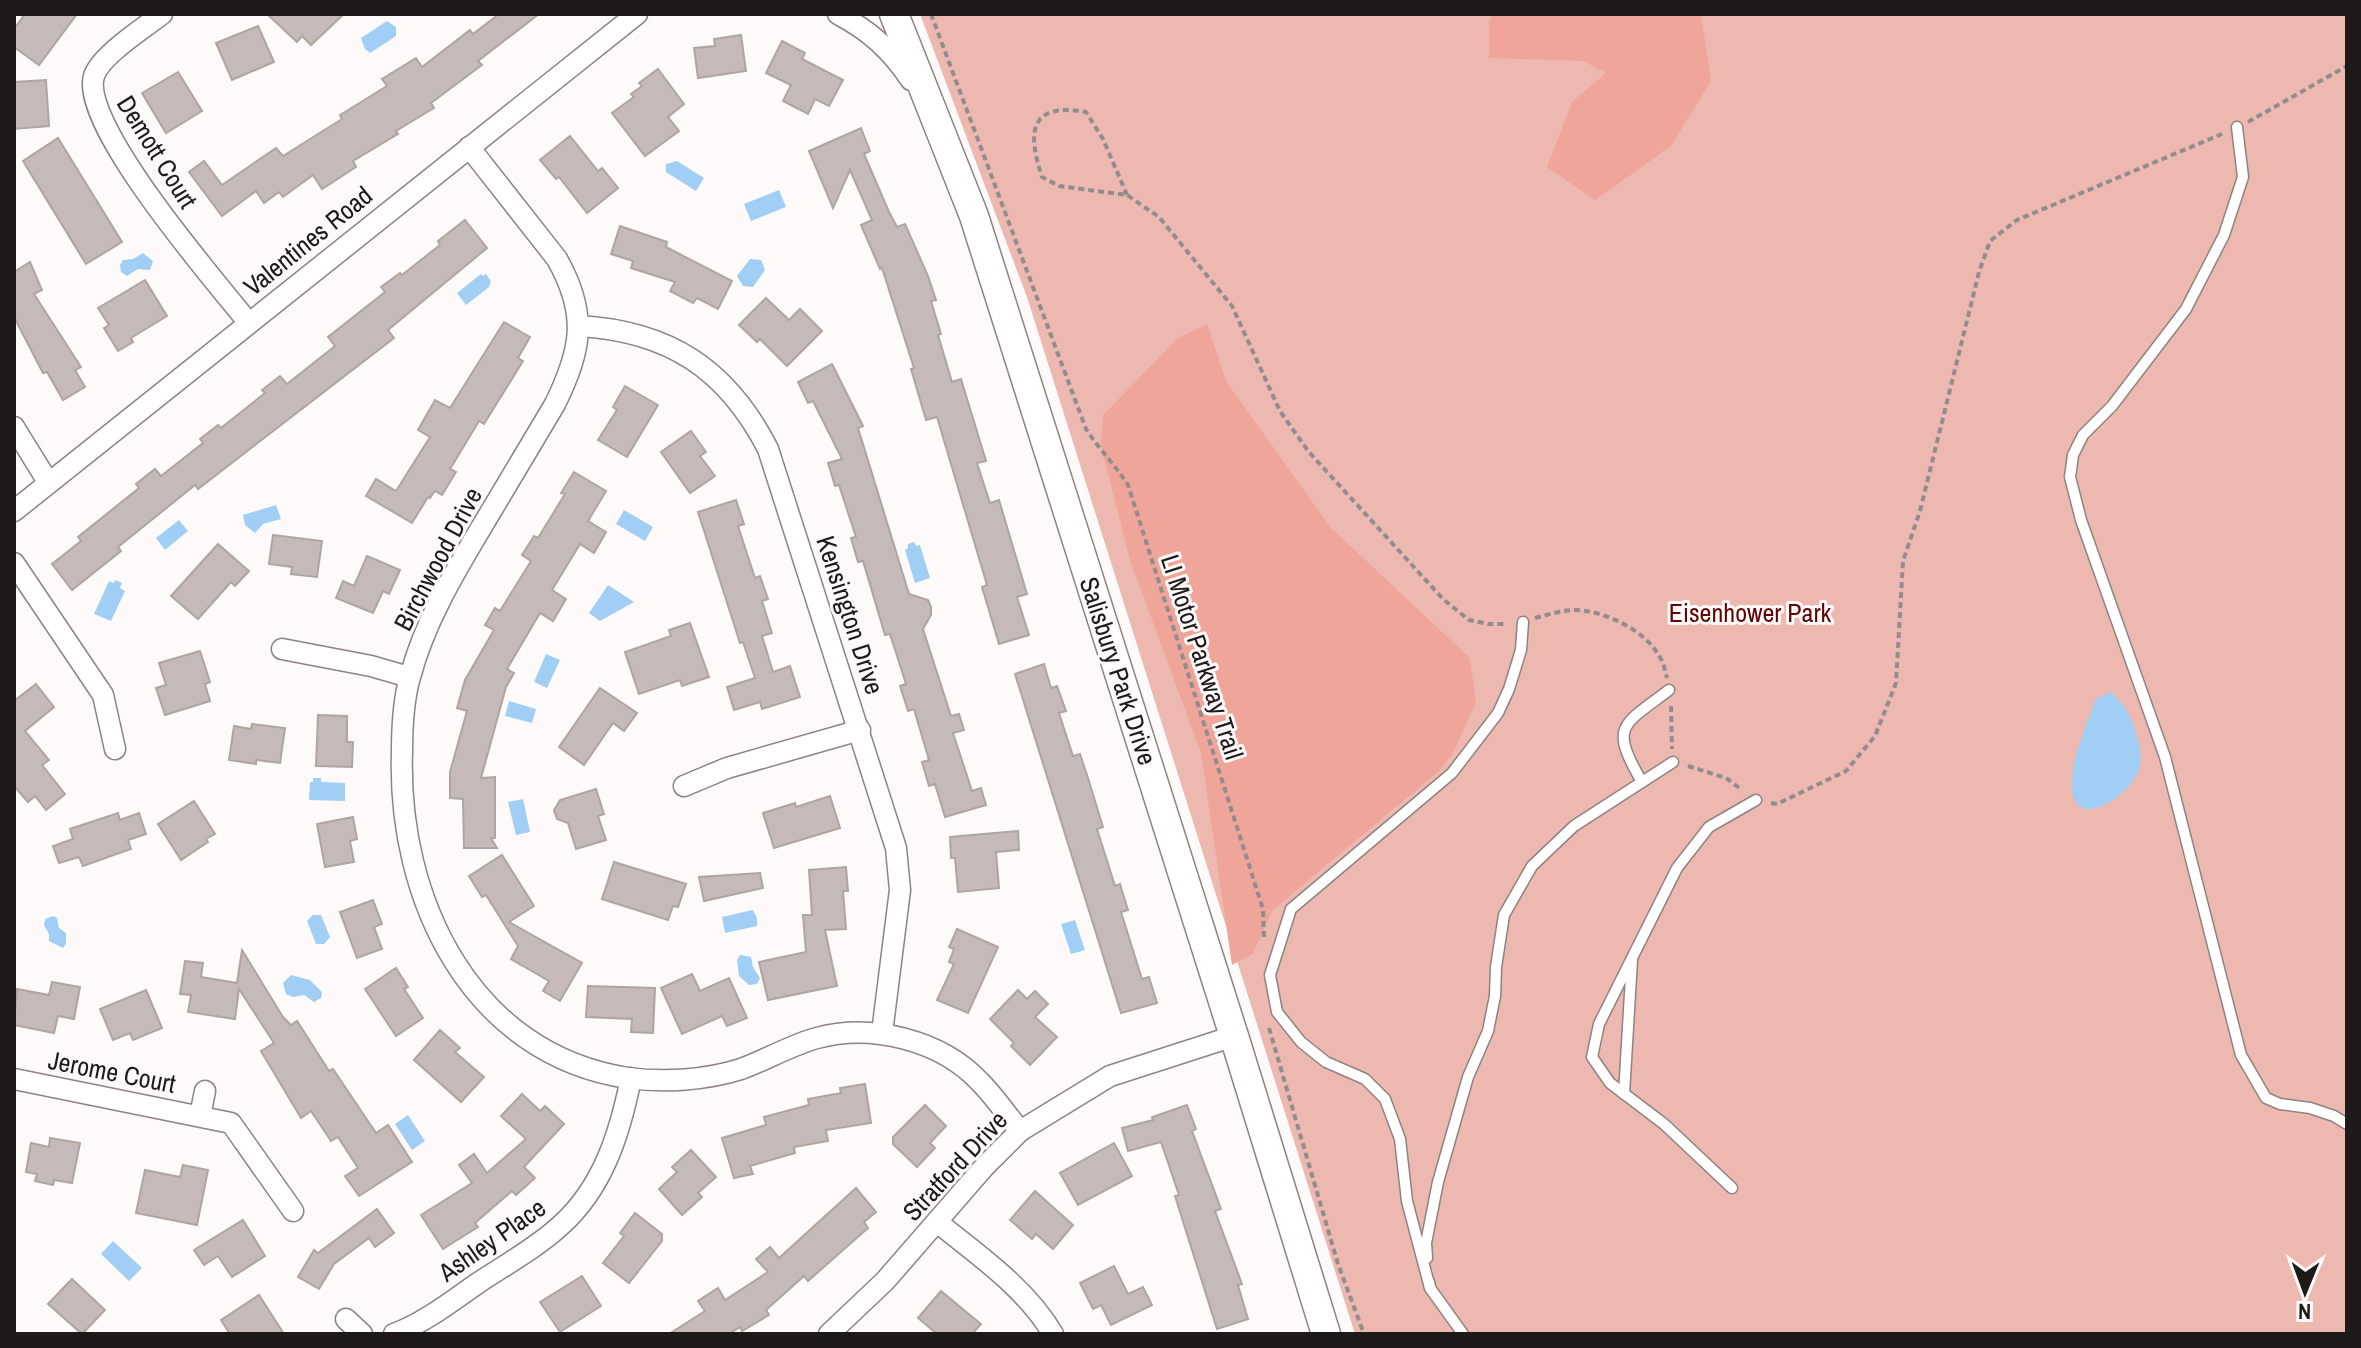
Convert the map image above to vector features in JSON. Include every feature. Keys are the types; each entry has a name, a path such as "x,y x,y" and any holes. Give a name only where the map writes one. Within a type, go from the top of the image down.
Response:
{"main road":[{"name":"Salisbury Park Drive","path":"894,14 974,216 1326,1334"}],"street":[{"name":"Demott Court","path":"162,14 109,56 97,70 92,89 95,103 101,119 141,186 248,322"},
{"name":"Valentines Road","path":"14,511 637,14"},
{"path":"838,14 866,28 895,56 932,111"},
{"name":"Birchwood Drive","path":"469,147 557,259 574,297 579,326 577,350 555,404 459,564 431,619 409,677 402,739 401,804 415,877 440,936 477,993 520,1033 562,1059 585,1068 631,1078 685,1079 741,1069 816,1038 882,1033 930,1048 973,1075 1020,1131"},
{"name":"Kensington Drive","path":"579,326 626,332 675,348 717,378 745,408 768,449 892,829 901,878 882,1033"},
{"path":"14,427 48,482"},
{"path":"14,563 103,695 115,749"},
{"path":"282,649 371,666 409,677"},
{"path":"684,786 727,768 860,730"},
{"name":"Stratford Drive","path":"829,1334 885,1281 985,1166 1020,1131 1110,1076 1234,1036"},
{"name":"Ashley Place","path":"394,1334 413,1326 456,1298 565,1222 601,1173 613,1147 631,1078"},
{"name":"Jerome Court","path":"14,1079 231,1123 293,1211"},
{"name":"Jerome Court","path":"200,1116 205,1091"},
{"path":"937,1222 1022,1293 1053,1334"},
{"path":"346,1319 362,1334"}],"lane":[{"path":"2237,127 2243,177 2224,235 2186,309 2112,406 2083,435 2073,455 2070,477 2081,520 2165,757 2241,1055 2266,1098 2280,1104 2310,1108 2347,1124"},
{"path":"1463,1334 1430,1288 1407,1201 1400,1139 1385,1099 1365,1079 1326,1062 1301,1042 1277,1012 1270,975 1291,909 1452,773 1498,713 1521,650 1523,622"},
{"path":"1642,782 1626,754 1622,735 1627,723 1669,690"},
{"path":"1430,1288 1426,1243 1435,1197 1468,1077 1488,1031 1504,915 1532,866 1574,826 1673,762"},
{"path":"1732,1188 1664,1124 1610,1083 1592,1057 1599,1024 1677,868 1709,827 1756,800"},
{"path":"1624,1094 1633,952"}],"path":[{"name":"LI Motor Parkway Trail","path":"931,14 1086,429 1128,485 1263,909 1263,949"},
{"path":"1127,195 1103,139 1086,112 1063,108 1044,115 1032,133 1042,177 1059,186 1127,195 1159,217 1232,306 1280,411 1308,451 1443,599 1469,620 1488,624 1523,622 1574,610 1603,616 1648,641 1660,656 1669,690 1673,762 1726,778 1756,800 1777,804 1846,771 1875,736 1896,683 1903,561 1920,511 1979,272 1990,241 2017,220 2237,127 2347,66"},
{"path":"1268,1026 1338,1264 1364,1334"}],"green space":[{"name":"Eisenhower Park","path":"920,14 2347,14 2347,1334 1355,1334 1027,297"}],"shaded area":[{"path":"1493,14 1701,14 1711,81 1671,146 1595,200 1547,167 1572,102 1606,73 1583,61 1489,58 1489,21"},
{"path":"1207,324 1226,381 1331,528 1470,658 1476,702 1452,755 1439,771 1272,911 1253,954 1232,965 1201,753 1130,560 1101,446 1103,415 1178,338"}],"water":[{"path":"387,21 396,27 396,36 370,53 361,38"},
{"path":"677,161 704,178 696,191 666,172 666,164"},
{"path":"779,190 786,207 751,221 744,204"},
{"path":"143,253 153,261 150,270 138,269 127,276 121,272 123,260"},
{"path":"750,259 761,260 765,270 753,287 743,286 737,276"},
{"path":"481,274 486,274 491,281 489,287 466,305 457,293"},
{"path":"276,505 281,519 263,524 255,533 245,525 243,515"},
{"path":"624,510 653,527 645,541 616,524"},
{"path":"179,520 188,531 165,550 156,538"},
{"path":"914,542 916,546 920,545 930,578 915,583 905,550 908,544"},
{"path":"115,580 122,583 120,588 125,591 111,621 94,614 109,581 114,583"},
{"path":"608,585 634,602 600,621 589,613"},
{"path":"546,654 560,660 547,688 534,682"},
{"path":"2111,692 2132,721 2141,756 2139,769 2126,790 2115,799 2104,806 2083,808 2075,801 2072,788 2077,754 2096,699"},
{"path":"509,701 536,709 532,723 505,716"},
{"path":"313,778 321,778 321,782 345,783 345,801 309,800"},
{"path":"523,799 530,832 516,835 508,802"},
{"path":"753,910 757,926 725,933 722,917"},
{"path":"313,915 321,915 330,937 324,944 316,944 307,921"},
{"path":"57,918 59,928 66,933 63,948 49,941 44,925 45,919"},
{"path":"1075,920 1085,950 1071,954 1061,924"},
{"path":"740,955 751,957 760,978 757,984 749,985 739,976 737,960"},
{"path":"291,975 310,980 322,992 321,998 314,1002 304,995 293,997 286,994 283,983"},
{"path":"408,1115 425,1141 412,1150 395,1124"},
{"path":"113,1241 142,1268 129,1281 101,1254"}],"building":[{"path":"25,14 77,14 39,65 14,47 14,29"},
{"path":"267,14 344,14 311,45 302,36 297,42"},
{"path":"499,14 539,14 478,61 482,65 431,103 434,108 353,161 356,167 322,189 313,175 283,197 279,192 264,203 256,191 222,216 189,172 204,161 222,185 276,148 283,156 387,86 382,79 416,58 422,67 470,30 473,34"},
{"path":"258,26 274,62 232,80 216,43"},
{"path":"741,35 746,71 698,78 694,48 715,46 714,39"},
{"path":"782,41 805,53 802,59 843,80 829,106 815,99 808,114 783,101 791,85 766,73"},
{"path":"658,69 684,104 668,117 679,131 645,156 612,113 634,97 631,94 642,86 639,83"},
{"path":"178,72 202,111 166,133 142,93"},
{"path":"46,80 49,126 14,129 14,82"},
{"path":"861,128 870,151 864,154 889,212 897,227 905,224 928,276 936,300 931,301 941,334 938,335 952,382 961,379 986,461 977,463 990,503 999,500 1027,594 1017,597 1029,635 999,644 982,587 987,585 937,417 926,420 911,369 914,368 882,268 861,225 872,220 850,170 833,208 809,151"},
{"path":"570,136 598,171 602,168 618,188 587,213 559,177 556,179 540,160"},
{"path":"58,138 122,242 86,264 23,161"},
{"path":"465,220 487,248 388,330 394,338 198,489 195,485 118,547 121,551 72,590 52,564 81,541 78,537 139,488 136,484 155,469 161,476 203,443 200,439 218,425 221,428 265,393 262,390 280,376 287,384 335,346 328,337 385,292 381,287 400,273 402,275 440,245 438,241"},
{"path":"620,226 667,242 666,247 732,281 718,309 697,298 693,303 670,291 675,282 631,268 633,261 611,254"},
{"path":"30,262 42,290 34,294 81,367 75,370 85,387 63,400 47,372 43,373 14,317 14,272"},
{"path":"145,280 167,316 131,338 133,342 118,351 104,328 109,325 98,308"},
{"path":"766,298 789,320 800,309 822,331 787,366 760,339 757,342 739,325"},
{"path":"504,322 530,337 518,358 523,361 484,424 479,421 450,469 456,472 442,495 435,491 428,497 412,523 366,496 376,479 396,491 430,437 418,430 435,400 450,408"},
{"path":"832,364 863,426 858,428 909,594 928,600 931,607 931,615 923,629 951,716 959,714 964,730 953,733 972,791 981,788 986,805 945,817 935,784 929,786 922,762 929,760 914,709 908,711 900,686 906,684 890,634 885,635 863,561 858,562 851,538 856,537 839,485 835,486 828,463 842,459 813,401 808,403 798,382"},
{"path":"625,386 658,405 627,457 598,440 617,410 613,407"},
{"path":"691,431 706,452 700,456 715,476 690,493 661,452"},
{"path":"574,472 606,491 588,521 606,532 594,553 580,544 552,590 566,599 553,621 540,613 507,669 514,673 506,687 481,778 495,777 495,838 491,838 497,848 464,848 463,799 450,798 450,772 467,711 457,708 465,680 494,630 485,625 495,608 500,611 531,561 522,555 534,536 538,538 565,494 561,493"},
{"path":"736,500 744,524 738,526 755,578 760,576 768,599 762,601 772,633 762,636 773,672 790,666 800,697 762,709 760,702 734,710 727,687 755,678 743,642 740,643 698,512"},
{"path":"273,535 322,541 317,577 291,574 292,567 269,564"},
{"path":"218,544 249,571 235,586 231,582 198,619 171,596"},
{"path":"367,556 400,570 389,594 383,591 373,613 336,598 343,581 354,586"},
{"path":"690,623 709,677 682,686 680,680 639,694 625,652 671,636 669,630"},
{"path":"200,651 210,682 205,684 210,701 165,715 156,688 166,685 159,663"},
{"path":"1044,664 1051,688 1057,686 1066,711 1059,713 1073,756 1080,754 1088,778 1103,827 1097,829 1115,886 1120,884 1128,910 1121,912 1142,979 1149,977 1157,1003 1121,1013 1015,674"},
{"path":"36,684 54,707 25,731 49,760 42,765 65,794 46,810 35,796 28,802 14,786 14,701"},
{"path":"600,688 637,713 624,731 613,723 584,765 559,747"},
{"path":"318,715 347,716 347,742 353,742 352,767 316,766"},
{"path":"252,724 285,728 280,763 256,760 256,764 229,760 234,726 251,729"},
{"path":"596,789 604,814 598,816 606,840 576,849 568,823 557,819 554,810 560,800"},
{"path":"830,796 840,828 774,848 763,813"},
{"path":"194,801 215,834 181,860 158,824"},
{"path":"118,813 120,820 139,813 146,834 128,840 131,849 83,866 79,857 59,863 53,846 73,839 70,829"},
{"path":"353,817 357,839 350,841 354,862 325,867 317,824"},
{"path":"1018,831 1019,850 996,852 999,888 958,892 950,837"},
{"path":"502,855 534,906 509,922 582,963 560,1001 543,991 549,981 511,959 518,946 486,895 482,897 469,876"},
{"path":"614,862 686,884 678,907 673,906 668,920 602,899"},
{"path":"846,867 848,891 843,891 846,929 825,930 837,986 768,1000 759,962 806,952 803,915 812,915 809,870"},
{"path":"760,873 763,888 704,901 699,877"},
{"path":"373,900 382,924 374,927 382,949 357,958 340,912"},
{"path":"957,929 998,947 968,1013 937,1000 954,964 949,962 954,949 949,947"},
{"path":"242,950 283,1017 291,1025 297,1021 329,1071 333,1069 376,1133 388,1125 412,1162 359,1196 345,1176 358,1168 338,1137 331,1141 311,1111 301,1118 261,1051 274,1043 239,989 235,1019 188,1012 191,995 180,994 185,961 203,963 201,977 237,983"},
{"path":"396,968 408,987 404,989 423,1018 396,1036 365,989"},
{"path":"692,974 700,991 729,978 747,1018 727,1026 722,1016 682,1034 661,988"},
{"path":"52,982 80,987 74,1019 58,1016 54,1033 14,1025 17,989 49,995"},
{"path":"588,986 655,988 653,1033 631,1032 632,1019 586,1017"},
{"path":"146,990 162,1028 133,1040 130,1033 113,1040 100,1009"},
{"path":"1018,990 1027,999 1035,991 1048,1004 1035,1017 1057,1037 1030,1065 990,1019"},
{"path":"440,1030 460,1048 455,1052 484,1077 461,1102 414,1060"},
{"path":"865,1084 871,1123 826,1130 828,1141 794,1147 795,1153 750,1166 753,1174 734,1178 722,1138 766,1125 764,1117 809,1105 808,1099 841,1093 840,1088"},
{"path":"522,1094 540,1111 545,1106 564,1124 524,1167 535,1178 516,1195 512,1191 475,1223 478,1227 443,1249 421,1215 472,1183 459,1165 474,1154 487,1173 526,1139 501,1116"},
{"path":"925,1105 946,1126 930,1143 935,1148 917,1167 893,1144 893,1137"},
{"path":"1187,1105 1196,1129 1192,1131 1221,1209 1215,1211 1242,1284 1238,1285 1248,1319 1217,1329 1161,1142 1128,1151 1122,1128 1153,1120 1152,1117"},
{"path":"50,1138 80,1143 72,1183 54,1180 53,1185 35,1181 37,1174 26,1172 31,1143 49,1147"},
{"path":"1114,1143 1132,1176 1078,1205 1060,1173"},
{"path":"691,1150 716,1177 698,1193 702,1197 682,1215 659,1189 677,1172 672,1167"},
{"path":"183,1165 208,1170 197,1225 136,1213 145,1170 180,1177"},
{"path":"856,1188 876,1212 864,1222 868,1228 808,1281 804,1276 766,1310 769,1315 742,1331 740,1327 729,1334 669,1334 705,1311 698,1301 718,1288 725,1300 768,1272 756,1259 770,1247 779,1258"},
{"path":"1035,1191 1073,1225 1053,1249 1036,1234 1032,1239 1010,1220"},
{"path":"377,1209 394,1233 375,1247 369,1238 334,1264 319,1289 298,1277 314,1250 318,1253"},
{"path":"635,1213 662,1234 662,1241 629,1283 603,1263 624,1236 620,1233"},
{"path":"243,1220 265,1256 232,1277 218,1256 204,1265 194,1250"},
{"path":"1114,1266 1128,1294 1143,1287 1152,1305 1111,1325 1101,1305 1093,1309 1080,1283"},
{"path":"582,1276 601,1306 560,1332 540,1302"},
{"path":"72,1279 105,1310 82,1334 48,1304"},
{"path":"941,1291 981,1324 972,1334 937,1334 918,1318"},
{"path":"259,1295 284,1334 230,1334 221,1320"}]}
